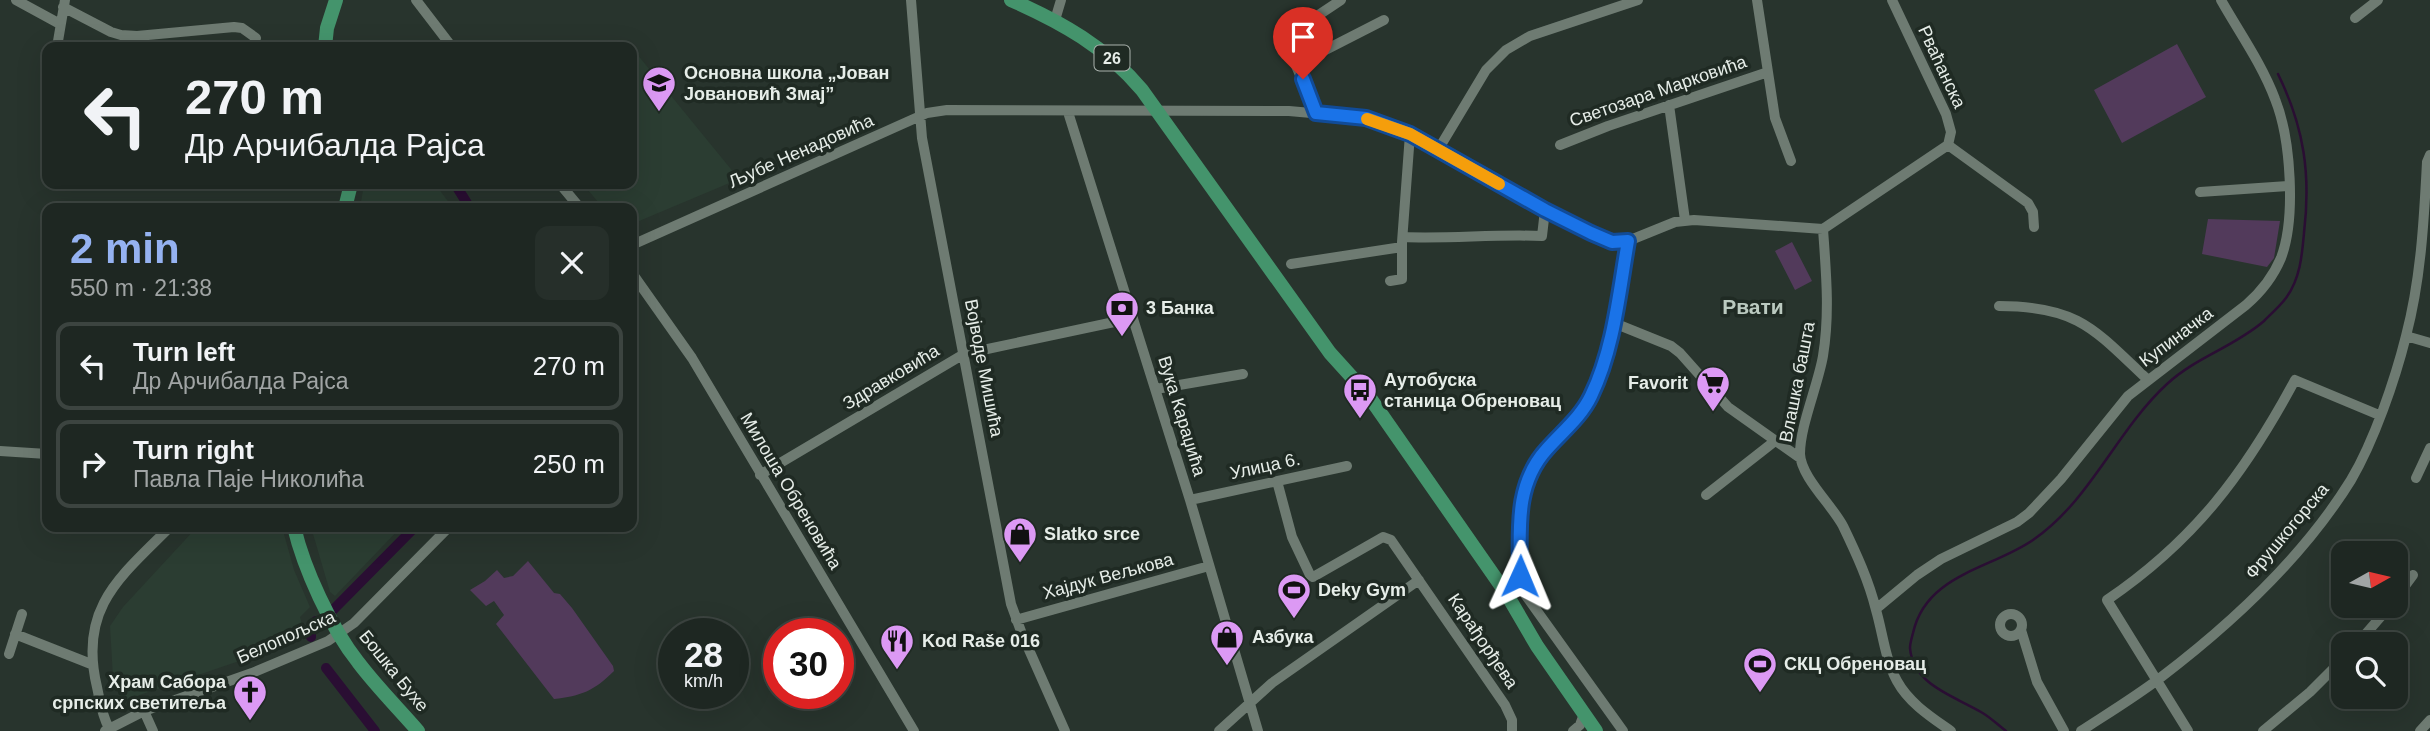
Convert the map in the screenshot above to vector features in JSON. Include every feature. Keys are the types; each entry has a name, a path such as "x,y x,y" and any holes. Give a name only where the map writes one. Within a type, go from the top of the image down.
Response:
{"main road":[{"path":"326,42 327,27 336,0"},
{"name":"26","path":"1010,0 1079,34 1115,61 1142,90 1320,341 1372,401 1506,593 1537,646 1596,731"},
{"name":"Бошка Бухе","path":"296,532 304,559 340,634 358,663 418,731"}],"street":[{"path":"16,0 60,24"},
{"path":"416,0 448,42"},
{"name":"Војводе Мишића","path":"911,0 919,117 1006,579 1016,620 1065,731"},
{"path":"1055,20 1061,0"},
{"path":"1316,113 1284,38 1341,0"},
{"path":"1438,150 1486,70 1506,50 1530,36 1639,0"},
{"path":"1757,0 1776,118 1791,161"},
{"name":"Купиначка","path":"1876,610 1917,575 1941,559 2017,522 2029,513 2061,479 2115,410 2265,286 2280,259 2288,225 2284,134 2280,111 2265,77 2221,0"},
{"path":"2355,18 2378,0"},
{"name":"Рваћанска","path":"1894,2 1946,114 1951,132 1948,145"},
{"path":"58,42 64,4 121,35 137,36 234,27 242,28 256,38"},
{"path":"1296,65 1384,20"},
{"name":"Светозара Марковића","path":"1560,145 1768,72"},
{"path":"1669,105 1685,220"},
{"name":"Љубе Ненадовића","path":"637,243 930,112 971,109 1316,113 1366,118 1410,134 1545,210 1604,239 1619,243 1628,241"},
{"name":"Вука Караџића","path":"1068,112 1156,389 1258,731"},
{"path":"1390,281 1402,279 1410,134"},
{"path":"1623,731 1524,593 1520,576 1520,508 1528,476 1544,452 1587,405 1598,379 1614,323 1628,241 1685,220 1824,229 1948,145 2028,203 2033,212 2034,227"},
{"name":"Фрушкогорска","path":"2081,731 2158,680 2220,631 2318,528 2351,479 2379,415 2406,336 2420,267 2427,162 2430,155"},
{"path":"2200,192 2288,186"},
{"path":"564,189 576,203"},
{"path":"1291,264 1402,242 1500,234 1542,236 1545,210"},
{"name":"Влашка башта","path":"1800,458 1828,327 1824,229"},
{"name":"Милоша Обреновића","path":"637,280 692,358 914,731"},
{"path":"1998,306 2035,307 2071,316 2090,326 2148,380"},
{"name":"Здравковића","path":"760,475 964,354 1133,318"},
{"path":"1614,323 1680,353 1728,407 1800,458 1804,470 1842,525 1861,565 1898,682 1914,703 1951,731"},
{"path":"2406,336 2430,343"},
{"path":"1156,389 1243,374"},
{"path":"2188,731 2107,600 2139,578 2168,553 2218,502 2251,457 2295,380 2379,415"},
{"path":"1706,495 1775,441"},
{"path":"2416,478 2430,448"},
{"path":"0,451 42,454"},
{"name":"Улица 6.","path":"1190,500 1347,466"},
{"name":"Карађорђева","path":"1277,481 1292,537 1310,575 1317,575 1387,537 1505,705 1512,728 1523,731"},
{"path":"107,730 91,664 94,632 106,598 122,575 165,532"},
{"name":"Белопољска","path":"107,730 144,711 252,673 340,634 444,532"},
{"name":"Хајдук Вељкова","path":"1016,620 1209,566"},
{"path":"2408,582 2413,575"},
{"path":"1219,731 1272,683 1419,580"},
{"path":"9,654 22,614"},
{"path":"2367,632 2380,618"},
{"path":"2021,630 2037,682 2064,731"},
{"path":"16,634 91,664"},
{"path":"2263,731 2331,671"},
{"path":"144,711 153,731"},
{"path":"1573,731 1580,725 1584,714"},
{"path":"2420,731 2430,720"}],"shaded area":[{"path":"2177,44 2206,97 2122,143 2094,90"},
{"name":"Основна школа „Јован Јовановић Змај”","path":"637,54 739,179 637,222 637,203 599,203 587,189 637,189"},
{"path":"363,189 439,189 449,203 361,203"},
{"path":"2208,219 2280,221 2274,258 2267,267 2202,254"},
{"path":"1792,242 1812,281 1795,290 1775,251"},
{"path":"192,532 283,532 294,570 310,607 300,617 306,638 125,700 120,696 113,678 110,626 123,607"},
{"path":"312,532 396,532 335,596 330,592"},
{"path":"528,561 554,593 560,594 572,608 613,666 614,671 587,691 554,699 496,624 504,615 494,601 486,606 470,590 497,570 504,578 513,576"}],"waterway":[{"path":"2006,731 1984,714 1937,688 1919,671 1910,648 1920,613 1931,598 1946,585 2016,550 2053,524 2167,384 2190,366 2252,330 2286,298 2301,259 2307,191 2299,132 2278,74"},
{"path":"458,189 467,203"},
{"path":"332,611 410,532"},
{"path":"311,637 311,627 316,621"},
{"path":"326,668 375,731"}],"slow traffic":[{"path":"1367,119 1410,134 1499,184"}],"place":[{"name":"Основна школа „Јован Јовановић Змај”","path":"659,113"},
{"name":"3 Банка","path":"1122,338"},
{"name":"Favorit","path":"1713,413"},
{"name":"Аутобуска станица Обреновац","path":"1360,420"},
{"name":"Slatko srce","path":"1020,564"},
{"name":"Deky Gym","path":"1294,620"},
{"name":"Азбука","path":"1227,667"},
{"name":"Kod Raše 016","path":"897,671"},
{"name":"СКЦ Обреновац","path":"1760,694"},
{"name":"Храм Сабора српских светитеља","path":"250,722"}],"district":[{"name":"Рвати","path":"1753,306"}],"route":[{"path":"1303,79 1316,113 1366,118 1410,134 1591,233 1612,242 1628,241 1614,323 1594,390 1582,412 1544,452 1528,476 1520,508 1520,576"}]}
